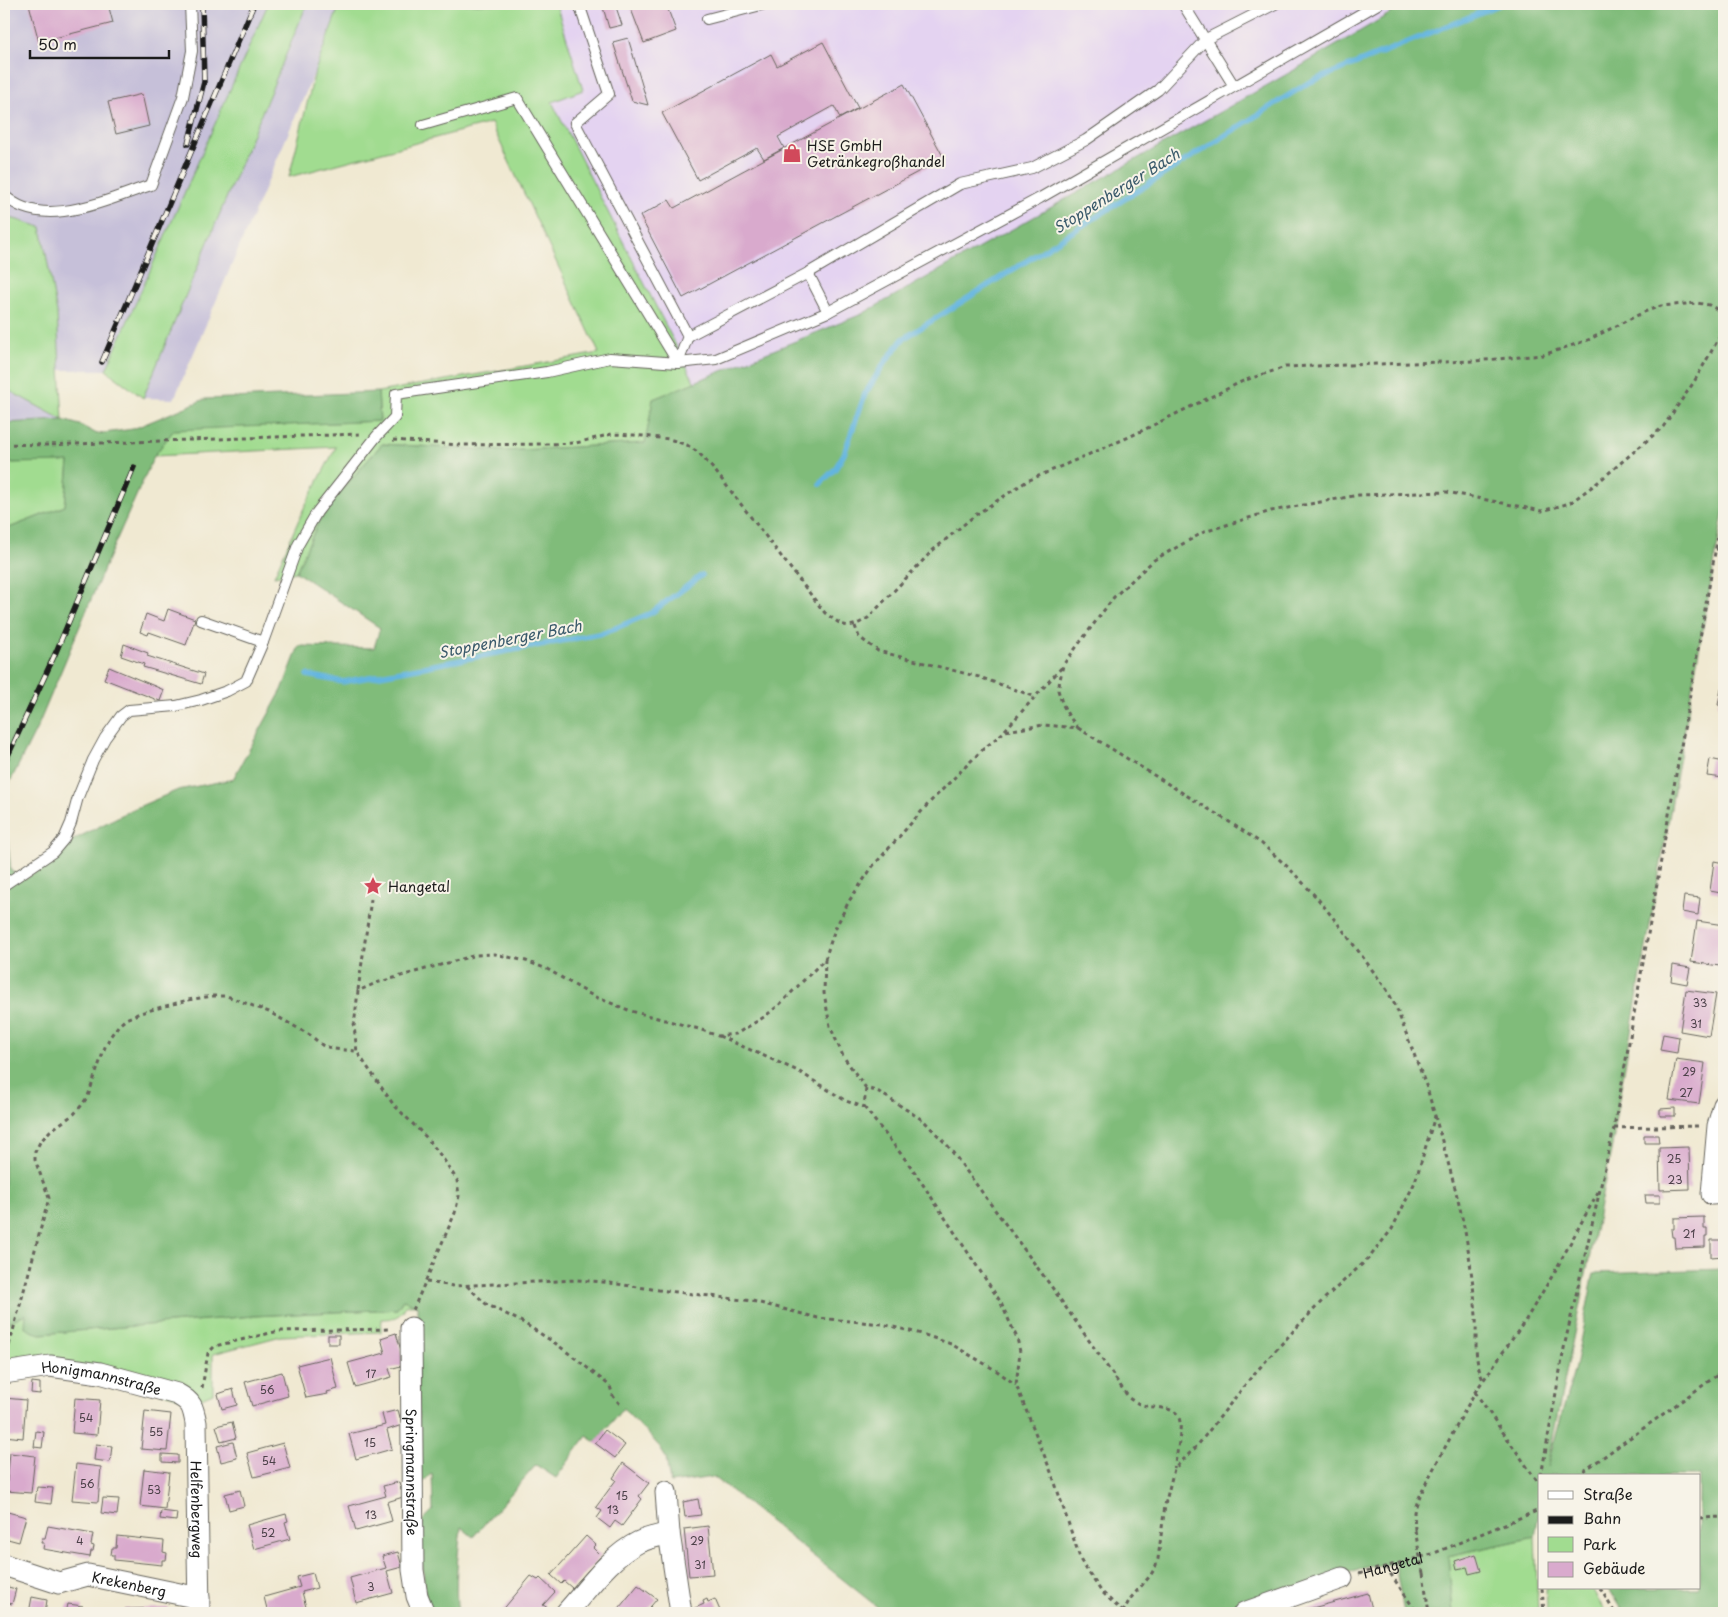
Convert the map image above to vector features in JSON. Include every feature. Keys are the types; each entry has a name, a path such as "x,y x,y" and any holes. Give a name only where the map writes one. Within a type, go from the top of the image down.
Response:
{"street":[{"path":"1722,1115 1712,1194 1724,1194"},
{"name":"Springmannstraße","path":"411,1328 413,1570 417,1596 424,1613"},
{"name":"Honigmannstraße","path":"4,1373 50,1366 100,1373 177,1394 186,1398 193,1406"},
{"name":"Helfenbergweg","path":"193,1406 196,1423 199,1606"},
{"path":"666,1492 669,1534 681,1613"},
{"path":"566,1613 626,1550 645,1540 669,1534"},
{"name":"Krekenberg","path":"4,1565 58,1583 88,1574 199,1606"},
{"path":"1244,1613 1342,1578"}],"lane":[{"path":"4,195 18,207 46,213 75,210 151,185 183,97 192,51 190,4"},
{"path":"578,4 608,94 575,124 688,336"},
{"path":"707,19 765,4"},
{"path":"1183,4 1234,86"},
{"path":"678,363 688,336 808,273 960,184 1032,168 1086,140 1158,90 1206,39 1275,4"},
{"path":"4,885 52,852 64,838 93,760 105,738 121,716 129,710 176,706 227,691 246,681 263,642 298,545 317,512 376,437 395,417 396,394 547,372 610,358 678,363 716,359 828,312 1040,198 1378,4"},
{"path":"423,125 517,98 678,363"},
{"path":"808,273 828,312"},
{"path":"200,620 263,642"}],"path":[{"path":"4,444 46,445 361,434 385,439 459,445 576,443 612,434 669,439 687,445 699,454 716,472 825,613 841,625 855,626 868,618 932,551 974,516 1027,481 1129,437 1243,381 1285,367 1474,361 1543,355 1588,340 1644,312 1661,306 1697,303 1709,305 1724,312"},
{"path":"358,991 384,981 476,955 495,954 526,961 547,969 594,996 632,1011 699,1028 718,1036 798,1071 846,1101 864,1107 912,1168 1000,1301 1017,1338 1020,1352 1016,1386 1053,1477 1081,1561 1101,1591 1124,1612 1130,1599 1150,1576 1158,1559 1165,1505 1174,1469 1180,1430 1178,1415 1173,1411 1162,1408 1146,1407 1129,1398 1045,1278 948,1146 924,1121 879,1092 866,1088 843,1056 830,1026 824,994 825,959 835,929 849,901 873,866 930,802 1005,730 1036,697 1063,665 1114,596 1154,560 1204,532 1271,511 1359,495 1447,492 1542,511 1570,503 1597,483 1663,427 1694,382 1724,329"},
{"path":"1541,1474 1564,1342 1614,1128 1724,500"},
{"path":"1716,549 1724,550"},
{"path":"855,626 859,638 878,651 979,677 1036,697"},
{"path":"1063,665 1058,690 1068,715 1078,728 1254,838 1289,868 1312,893 1342,929 1387,990 1396,1007 1427,1088 1455,1186 1471,1268 1476,1315 1477,1367 1483,1380"},
{"path":"1005,730 1044,725 1078,728"},
{"path":"193,1406 200,1397 208,1353 215,1346 279,1331 411,1328 414,1307 455,1213 459,1196 457,1180 428,1139 393,1104 356,1052 354,1026 371,899"},
{"path":"718,1036 736,1034 764,1018 779,1006 825,959"},
{"path":"4,1373 8,1349 49,1198 35,1160 35,1152 40,1142 50,1131 74,1114 84,1101 105,1047 118,1026 126,1019 140,1013 188,1000 212,996 227,996 269,1012 310,1035 322,1044 334,1049 356,1052"},
{"path":"864,1107 866,1088"},
{"path":"1614,1128 1722,1115"},
{"path":"1174,1469 1197,1446 1253,1376 1291,1333 1368,1258 1392,1229 1415,1182 1435,1116"},
{"path":"1429,1613 1415,1530 1414,1512 1418,1500 1475,1392 1525,1321 1554,1273 1601,1187"},
{"path":"426,1282 466,1286 577,1280 752,1301 818,1318 882,1324 922,1334 951,1344 996,1371 1016,1386"},
{"path":"466,1286 486,1304 522,1322 555,1343 610,1386 613,1396 620,1404"},
{"path":"1579,1474 1716,1376 1724,1367"},
{"path":"1475,1392 1538,1483"},
{"name":"Hangetal","path":"1342,1578 1432,1554 1538,1510"},
{"path":"1700,1518 1724,1517"},
{"path":"1386,1567 1417,1613"},
{"path":"1542,1590 1544,1613"},
{"path":"1601,1590 1615,1613"}],"shaded area":[{"path":"4,4 268,4 106,370 59,370 57,313 41,227 4,216"},
{"path":"307,4 340,4 315,71 174,399 143,398"},
{"path":"556,4 1405,4 1296,69 862,314 695,383 552,102 583,90"},
{"path":"4,388 63,420 4,423"}],"green space":[{"path":"268,4 307,4 143,398 106,370"},
{"path":"340,4 556,4 583,90 552,102 695,383 653,399 646,443 505,451 382,444 333,500 318,523 296,572 274,576 304,508 336,447 154,456 174,429 380,421 378,392 599,353 491,123 289,177 315,71"},
{"path":"1406,4 1724,4 1724,509 1614,1127 1614,1136 1547,1467 1574,1371 1594,1273 1724,1269 1724,1613 1623,1613 1609,1590 1700,1590 1700,1474 1538,1474 1538,1518 1535,1537 1448,1556 1453,1613 1404,1613 1395,1564 1405,1562 1367,1567 1237,1613 885,1613 714,1477 670,1483 666,1458 658,1445 623,1408 596,1442 587,1436 556,1478 536,1465 473,1537 461,1527 456,1581 458,1613 430,1613 426,1603 419,1524 433,1510 432,1473 419,1486 417,1305 403,1300 397,1309 253,1316 40,1334 25,1327 26,1314 4,1324 4,805 11,871 26,879 73,840 131,810 178,790 233,779 282,690 299,646 374,648 380,628 296,572 318,523 333,500 382,444 505,451 645,443 653,399 862,314 1296,69"},
{"path":"4,216 41,227 57,313 63,420 4,388"},
{"path":"378,392 380,421 174,430 154,456 108,559 38,726 4,794 4,530 65,506 69,462 4,463 4,423 63,420 80,425 97,434 133,429 205,399"},
{"path":"69,461 65,506 4,530 4,463"},
{"path":"403,1300 417,1305 406,1305 397,1316 390,1319 382,1319 381,1332 281,1336 213,1354 213,1393 192,1402 101,1372 4,1371 4,1324 27,1313 40,1334 253,1316 397,1309"},
{"path":"1535,1537 1538,1613 1453,1613 1448,1556"},
{"path":"1546,1590 1592,1590 1606,1613 1547,1613"}],"building":[{"path":"29,4 108,4 113,23 39,42"},
{"path":"602,4 615,4 622,25 609,28"},
{"path":"629,4 666,4 676,31 644,43"},
{"path":"628,38 648,105 632,101 613,42"},
{"path":"823,42 858,108 840,118 834,106 778,137 784,148 764,159 757,148 698,180 662,113 771,54 777,66"},
{"path":"904,84 944,158 683,298 640,216 669,200 674,208"},
{"path":"142,94 149,126 116,134 108,102"},
{"path":"168,609 195,619 186,645 149,632 148,635 140,632 146,614 164,621"},
{"path":"124,644 148,653 147,656 204,674 201,684 143,667 144,664 121,656"},
{"path":"109,667 164,690 160,701 104,679"},
{"path":"1721,689 1724,689 1724,706 1718,705"},
{"path":"1710,759 1724,762 1724,778 1707,776"},
{"path":"1714,861 1724,863 1724,896 1720,896 1721,893 1710,891"},
{"path":"1684,896 1700,898 1698,915 1682,912"},
{"path":"1697,921 1724,925 1720,966 1691,962"},
{"path":"1673,965 1690,968 1687,984 1671,981"},
{"path":"1686,990 1716,994 1709,1036 1680,1031"},
{"path":"1663,1034 1679,1037 1677,1053 1660,1050"},
{"path":"1676,1059 1705,1063 1699,1104 1669,1100"},
{"path":"1675,1108 1675,1116 1660,1116 1660,1109"},
{"path":"1644,1135 1658,1135 1659,1143 1644,1143"},
{"path":"1689,1147 1690,1189 1660,1190 1659,1148"},
{"path":"1645,1195 1660,1195 1660,1203 1646,1203"},
{"path":"1704,1217 1704,1228 1707,1228 1705,1247 1675,1248 1671,1229 1674,1229 1674,1218"},
{"path":"1711,1240 1724,1240 1724,1256 1711,1257"},
{"path":"396,1333 405,1365 389,1369 392,1377 355,1387 348,1363 385,1353 381,1338"},
{"path":"328,1335 339,1335 339,1344 328,1344"},
{"path":"330,1357 338,1389 327,1392 328,1394 306,1398 297,1365"},
{"path":"282,1372 288,1396 252,1406 245,1382"},
{"path":"32,1382 40,1383 40,1394 31,1393"},
{"path":"233,1389 237,1405 222,1409 218,1394"},
{"path":"4,1398 26,1400 23,1438 4,1436"},
{"path":"75,1398 100,1400 97,1435 72,1433"},
{"path":"398,1410 402,1425 387,1430 392,1449 356,1459 349,1434 385,1425 382,1414"},
{"path":"145,1411 171,1414 167,1451 141,1449"},
{"path":"232,1422 236,1438 221,1442 216,1426"},
{"path":"605,1430 625,1445 615,1458 595,1443"},
{"path":"36,1431 44,1432 42,1448 34,1447"},
{"path":"233,1442 237,1458 221,1462 217,1446"},
{"path":"283,1443 290,1468 254,1477 247,1453"},
{"path":"96,1444 112,1446 110,1462 94,1460"},
{"path":"10,1453 35,1456 31,1493 6,1491"},
{"path":"162,1454 178,1455 178,1463 162,1462"},
{"path":"623,1463 649,1483 639,1496 642,1499 622,1526 615,1521 610,1528 597,1518 602,1511 596,1507 616,1480 613,1478"},
{"path":"76,1464 101,1467 98,1502 72,1500"},
{"path":"144,1469 169,1472 165,1509 140,1506"},
{"path":"399,1482 403,1497 387,1502 392,1521 356,1531 349,1506 386,1496 383,1486"},
{"path":"37,1487 53,1488 51,1504 35,1502"},
{"path":"240,1490 244,1506 229,1510 225,1494"},
{"path":"103,1498 119,1499 117,1515 101,1513"},
{"path":"698,1499 701,1515 685,1517 683,1502"},
{"path":"4,1511 26,1517 19,1542 4,1538"},
{"path":"161,1511 177,1513 176,1521 160,1519"},
{"path":"286,1514 288,1521 285,1522 290,1539 254,1549 247,1525"},
{"path":"48,1526 93,1534 91,1545 94,1546 90,1557 43,1549 44,1543 41,1543 42,1538 45,1538"},
{"path":"708,1526 713,1574 689,1576 684,1529"},
{"path":"117,1536 164,1541 163,1552 167,1553 166,1560 162,1560 162,1565 114,1560 114,1555 111,1555 112,1548 116,1548"},
{"path":"586,1536 596,1545 593,1548 601,1556 572,1588 564,1581 561,1584 551,1575"},
{"path":"398,1552 402,1567 387,1571 393,1593 356,1603 350,1578 386,1568 382,1556"},
{"path":"1476,1554 1481,1571 1469,1574 1467,1567 1457,1569 1455,1561"},
{"path":"313,1573 317,1588 302,1592 307,1611 300,1613 268,1613 264,1597 300,1587 297,1577"},
{"path":"531,1576 538,1580 540,1578 555,1592 543,1605 548,1608 543,1613 502,1613 501,1612"},
{"path":"638,1585 657,1599 645,1613 615,1613"},
{"path":"4,1586 16,1589 12,1604 4,1602"},
{"path":"1368,1593 1373,1613 1294,1613"},
{"path":"32,1597 47,1600 45,1613 29,1613"},
{"path":"707,1599 708,1602 715,1599 721,1613 695,1613 693,1609 704,1604 703,1601"},
{"path":"68,1604 83,1606 82,1613 66,1613"},
{"path":"169,1608 169,1613 125,1613 125,1609"}],"waterway":[{"name":"Stoppenberger Bach","path":"820,484 835,469 844,454 865,394 883,365 903,339 1308,83 1501,4"},
{"name":"Stoppenberger Bach","path":"307,675 343,682 604,633 651,613 702,575"}],"railway":[{"path":"188,144 204,82 202,4"},
{"path":"102,362 254,4"},
{"path":"4,764 56,652 134,467"}],"place":[{"name":"HSE GmbH Getränkegroßhandel","path":"792,153"},
{"name":"Hangetal","path":"373,886"}]}
